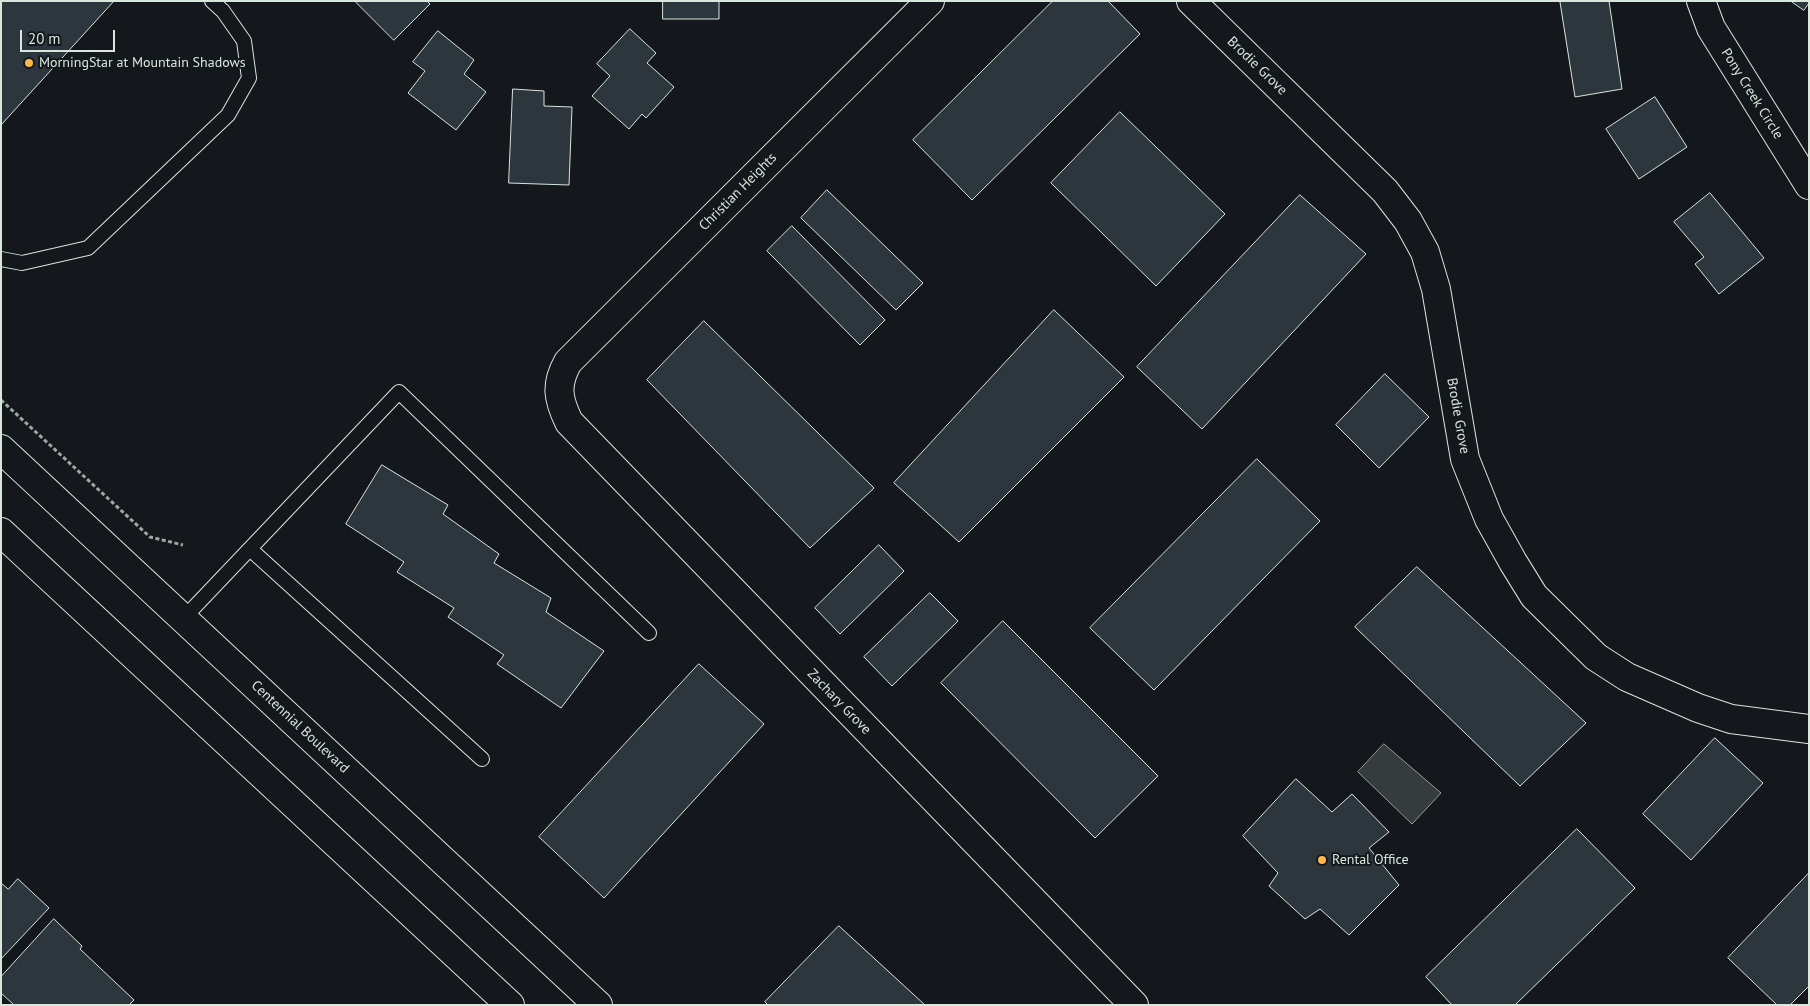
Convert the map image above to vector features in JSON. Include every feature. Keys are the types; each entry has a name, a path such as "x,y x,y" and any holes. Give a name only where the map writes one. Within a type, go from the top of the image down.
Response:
{"street":[{"name":"Christian Heights","path":"559,390 561,375 568,362 930,1"},
{"name":"Brodie Grove","path":"1191,1 1385,191 1408,220 1426,252 1436,289 1465,459 1489,519 1534,596 1596,657 1627,677 1698,708 1730,719 1809,729"},
{"name":"Pony Creek Circle","path":"1701,1 1711,28 1809,185"},
{"name":"Zachary Grove","path":"559,390 561,407 569,422 1134,1005"},
{"name":"Centennial Boulevard","path":"1,449 598,1005"},
{"path":"1,532 510,1005"}],"lane":[{"path":"1,259 22,262 88,248 228,115 249,78 244,41 223,11 212,1"},
{"path":"183,618 399,392 649,633"},
{"path":"250,549 482,759"}],"path":[{"path":"1,400 150,537 182,545"}],"shaded area":[{"path":"1384,744 1441,793 1412,824 1358,772"}],"building":[{"name":"MorningStar at Mountain Shadows","path":"1,1 114,1 1,125"},
{"path":"355,1 427,1 430,4 394,40"},
{"path":"663,1 719,1 719,19 663,19"},
{"path":"1053,1 1108,1 1140,34 972,200 913,140"},
{"path":"1609,1 1622,89 1575,97 1560,2"},
{"path":"1791,1 1809,1 1809,3 1804,10"},
{"path":"630,29 656,53 647,63 674,87 646,118 642,114 629,129 592,96 610,76 597,64"},
{"path":"438,31 474,60 464,74 486,92 456,130 408,93 425,71 413,62"},
{"path":"513,89 544,91 544,106 572,107 569,185 509,183"},
{"path":"1655,97 1687,147 1639,179 1606,129"},
{"path":"1120,112 1225,214 1156,286 1051,183"},
{"path":"827,190 923,283 896,310 801,218"},
{"path":"1710,193 1764,258 1719,294 1695,264 1704,257 1674,222"},
{"path":"1300,195 1366,254 1202,429 1137,367"},
{"path":"792,226 885,320 860,345 767,251"},
{"path":"1054,310 1124,377 959,542 894,483"},
{"path":"704,321 874,488 810,548 647,380"},
{"path":"1385,374 1429,417 1379,468 1336,425"},
{"path":"1257,459 1320,521 1154,690 1090,628"},
{"path":"382,465 448,505 443,514 499,554 494,563 551,598 546,612 604,651 561,708 497,664 504,655 448,617 454,608 397,572 404,562 346,524"},
{"path":"879,545 904,571 840,634 815,608"},
{"path":"1417,567 1586,723 1520,786 1355,627"},
{"path":"930,593 958,621 892,686 864,657"},
{"path":"1003,621 1158,776 1095,838 941,683"},
{"path":"699,664 764,724 604,898 539,837"},
{"path":"1715,738 1763,783 1691,860 1643,814"},
{"name":"Rental Office","path":"1296,779 1332,812 1352,794 1389,832 1369,848 1399,885 1349,935 1320,909 1305,919 1269,886 1278,873 1243,836"},
{"path":"1577,829 1635,888 1515,1005 1452,1005 1426,977"},
{"path":"1809,873 1809,986 1790,1005 1777,1005 1728,958"},
{"path":"18,879 49,908 1,959 1,883 8,889"},
{"path":"54,919 82,946 80,949 134,1000 129,1005 14,1005 1,993 1,977"},
{"path":"839,926 925,1005 768,1005 765,1002"}],"place":[{"name":"MorningStar at Mountain Shadows","path":"29,63"},
{"name":"Rental Office","path":"1322,860"}]}
